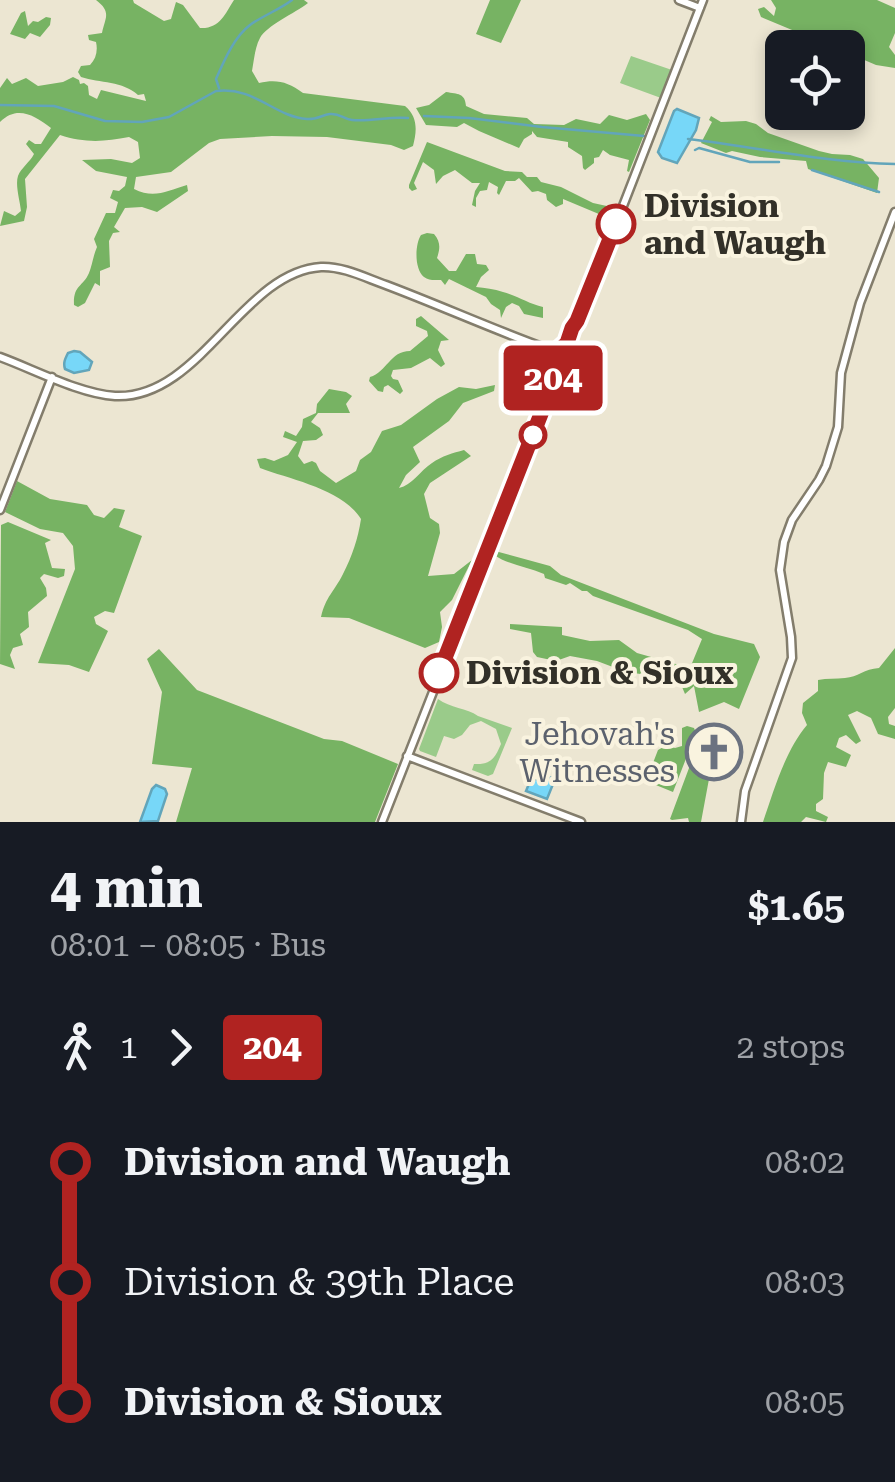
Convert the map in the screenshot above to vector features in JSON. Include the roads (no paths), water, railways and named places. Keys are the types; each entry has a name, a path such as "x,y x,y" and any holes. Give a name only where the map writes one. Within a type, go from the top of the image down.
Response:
{"street":[{"path":"382,822 701,4 679,0"},
{"path":"741,822 745,791 792,658 792,637 781,585 784,542 792,520 826,466 838,427 841,373 860,303 895,212"},
{"path":"0,356 104,395 137,394 158,388 196,358 276,282 319,267 337,268 368,279 562,354"},
{"path":"0,510 52,377"},
{"path":"407,756 582,822"}],"water":[{"path":"677,109 699,118 677,163 662,158 658,152"},
{"path":"74,351 92,362 89,370 74,373 65,369 68,353"},
{"path":"531,779 555,779 547,799 526,791"},
{"path":"156,785 167,794 158,821 140,822 152,789"}],"waterway":[{"path":"219,88 216,79 239,36 292,0"},
{"path":"0,105 54,106 105,121 142,122 169,117 216,91 230,91 307,119 333,114 359,120 408,118"},
{"path":"424,116 644,136"},
{"path":"688,139 817,158 895,164"},
{"path":"695,150 750,162 779,162"},
{"path":"812,170 879,192"}],"place":[{"name":"Division and Waugh","path":"616,224"},
{"name":"Division & Sioux","path":"439,673"},
{"name":"Jehovah's Witnesses","path":"714,752"}]}
